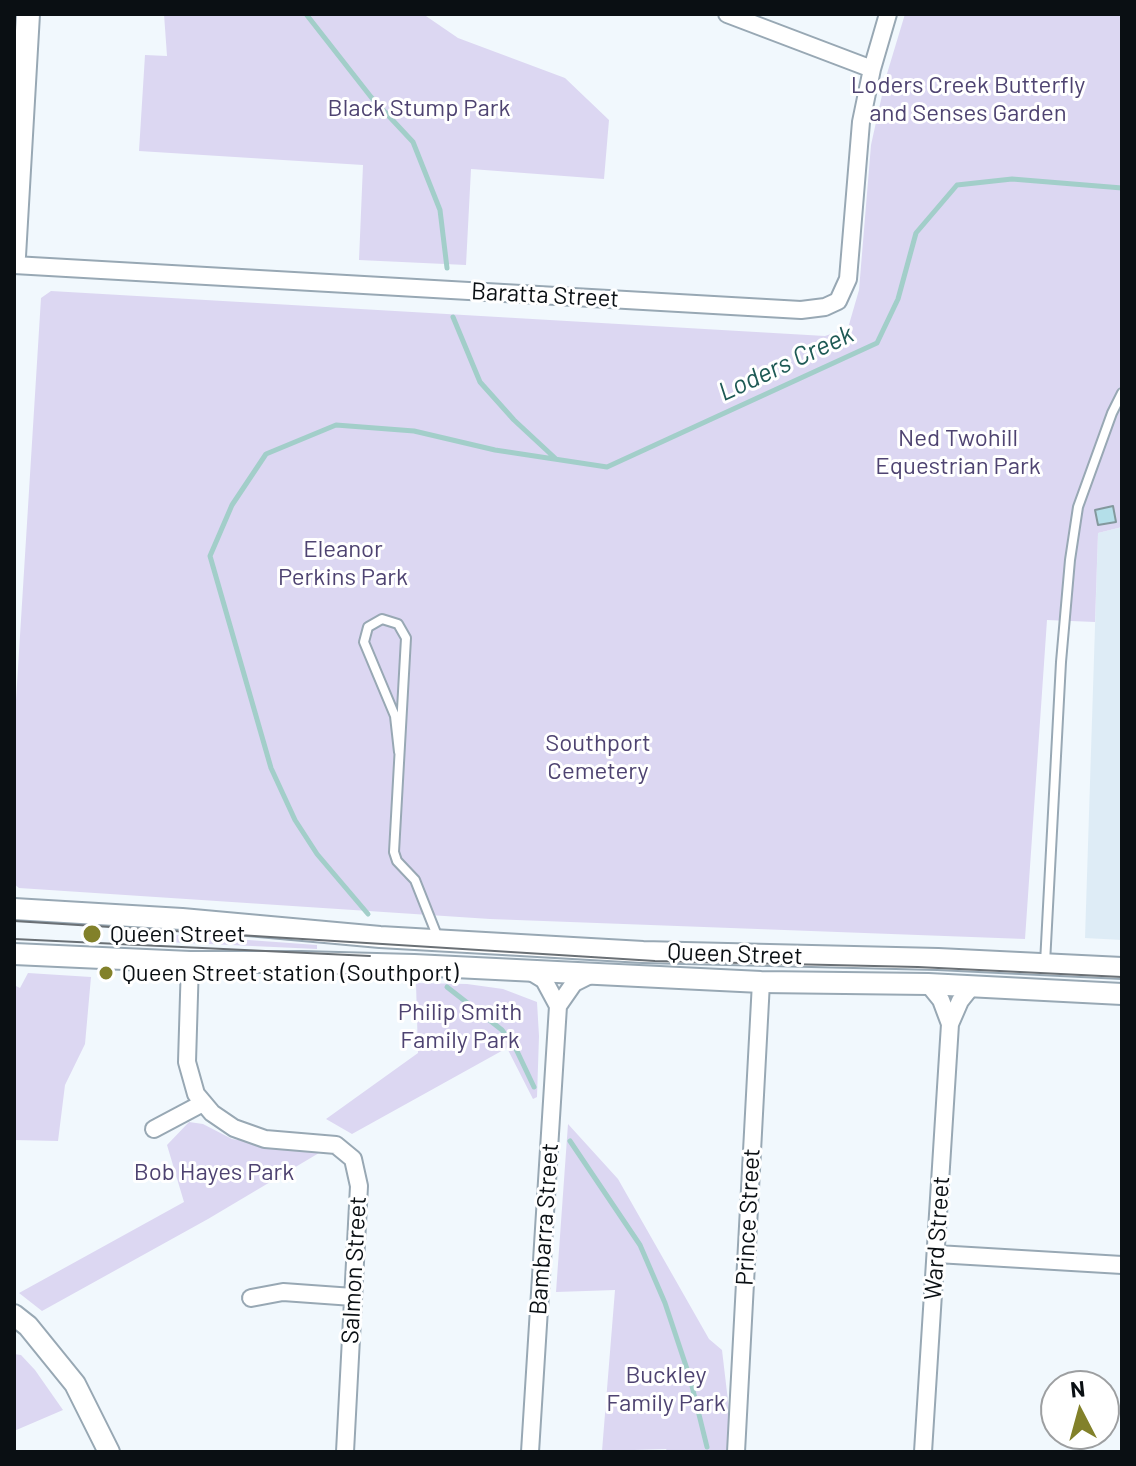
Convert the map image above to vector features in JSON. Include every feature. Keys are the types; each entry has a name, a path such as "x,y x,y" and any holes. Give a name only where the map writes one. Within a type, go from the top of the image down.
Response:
{"main road":[{"path":"14,256 20,84 28,14"}],"street":[{"path":"727,14 872,69"},
{"name":"Baratta Street","path":"14,265 801,310 825,307 838,301 848,279 861,122 888,14"},
{"name":"Queen Street","path":"14,909 643,952 1122,968"},
{"name":"Queen Street","path":"14,954 190,962 301,962 761,982 928,984 1122,994"},
{"name":"Salmon Street","path":"190,962 187,1062 196,1094 203,1103 234,1128 265,1139 336,1145 353,1159 359,1186 345,1452"},
{"path":"531,972 544,980 558,1006 574,983 590,975"},
{"name":"Prince Street","path":"736,1452 761,982"},
{"path":"928,984 941,1000 950,1024"},
{"name":"Ward Street","path":"923,1452 950,1024 960,1001 972,986"},
{"name":"Bambarra Street","path":"530,1452 558,1006"},
{"path":"154,1129 203,1103"},
{"path":"937,1254 1122,1265"},
{"path":"251,1298 283,1292 353,1297"},
{"path":"16,1319 46,1347 75,1384 109,1452"}],"lane":[{"path":"1045,964 1061,662 1070,560 1078,507 1122,393"},
{"path":"399,752 395,716 364,642 368,627 382,619 398,624 406,638 394,852 397,861 415,880 439,940"}],"shaded area":[{"path":"1122,527 1122,940 1085,938 1098,533"}],"green space":[{"name":"Black Stump Park","path":"164,14 423,14 458,38 565,78 609,120 604,179 471,169 466,265 359,260 363,165 139,151 145,55 167,56"},
{"path":"905,14 1122,14 1122,527 1098,533 1095,622 1047,620 1025,939 490,919 19,888 14,884 14,732 41,298 51,291 825,336 848,328 859,290 871,145 886,77"},
{"path":"145,933 160,934 165,938 166,934 317,945 317,949 144,941"},
{"path":"28,973 91,977 85,1044 65,1085 58,1141 14,1140 14,985 20,988"},
{"name":"Philip Smith Family Park","path":"416,983 467,984 503,989 537,1002 537,1097 533,1099 507,1048 352,1134 326,1119 418,1053"},
{"name":"Bob Hayes Park","path":"189,1122 203,1124 232,1139 319,1153 42,1311 19,1293 184,1202 167,1145"},
{"name":"Buckley Family Park","path":"568,1124 618,1179 709,1339 722,1350 734,1452 668,1452 666,1449 602,1451 615,1290 556,1292"},
{"path":"14,1354 21,1355 35,1370 63,1410 14,1431"}],"building":[{"path":"1113,506 1116,522 1098,525 1095,510"}],"waterway":[{"name":"Loders Creek","path":"306,14 371,97 413,142 440,210 447,268"},
{"path":"368,914 317,854 295,820 271,768 210,556 232,505 266,454 336,425 414,431 495,450 607,467 877,343 898,299 916,233 957,185 1012,179 1122,188"},
{"name":"Loders Creek","path":"453,317 480,382 514,420 556,459"},
{"path":"447,987 502,1030 516,1049 534,1087"},
{"path":"570,1141 640,1245 665,1303 690,1378 707,1447"}],"tram line":[{"path":"14,921 655,961 918,967 1122,977"},
{"path":"14,939 370,956"}],"place":[{"name":"Queen Street","path":"92,934"},
{"name":"Queen Street station (Southport)","path":"106,973"}],"park label":[{"name":"Loders Creek Butterfly and Senses Garden","path":"968,99"},
{"name":"Ned Twohill Equestrian Park","path":"958,452"},
{"name":"Eleanor Perkins Park","path":"343,563"},
{"name":"Southport Cemetery","path":"598,757"}]}
